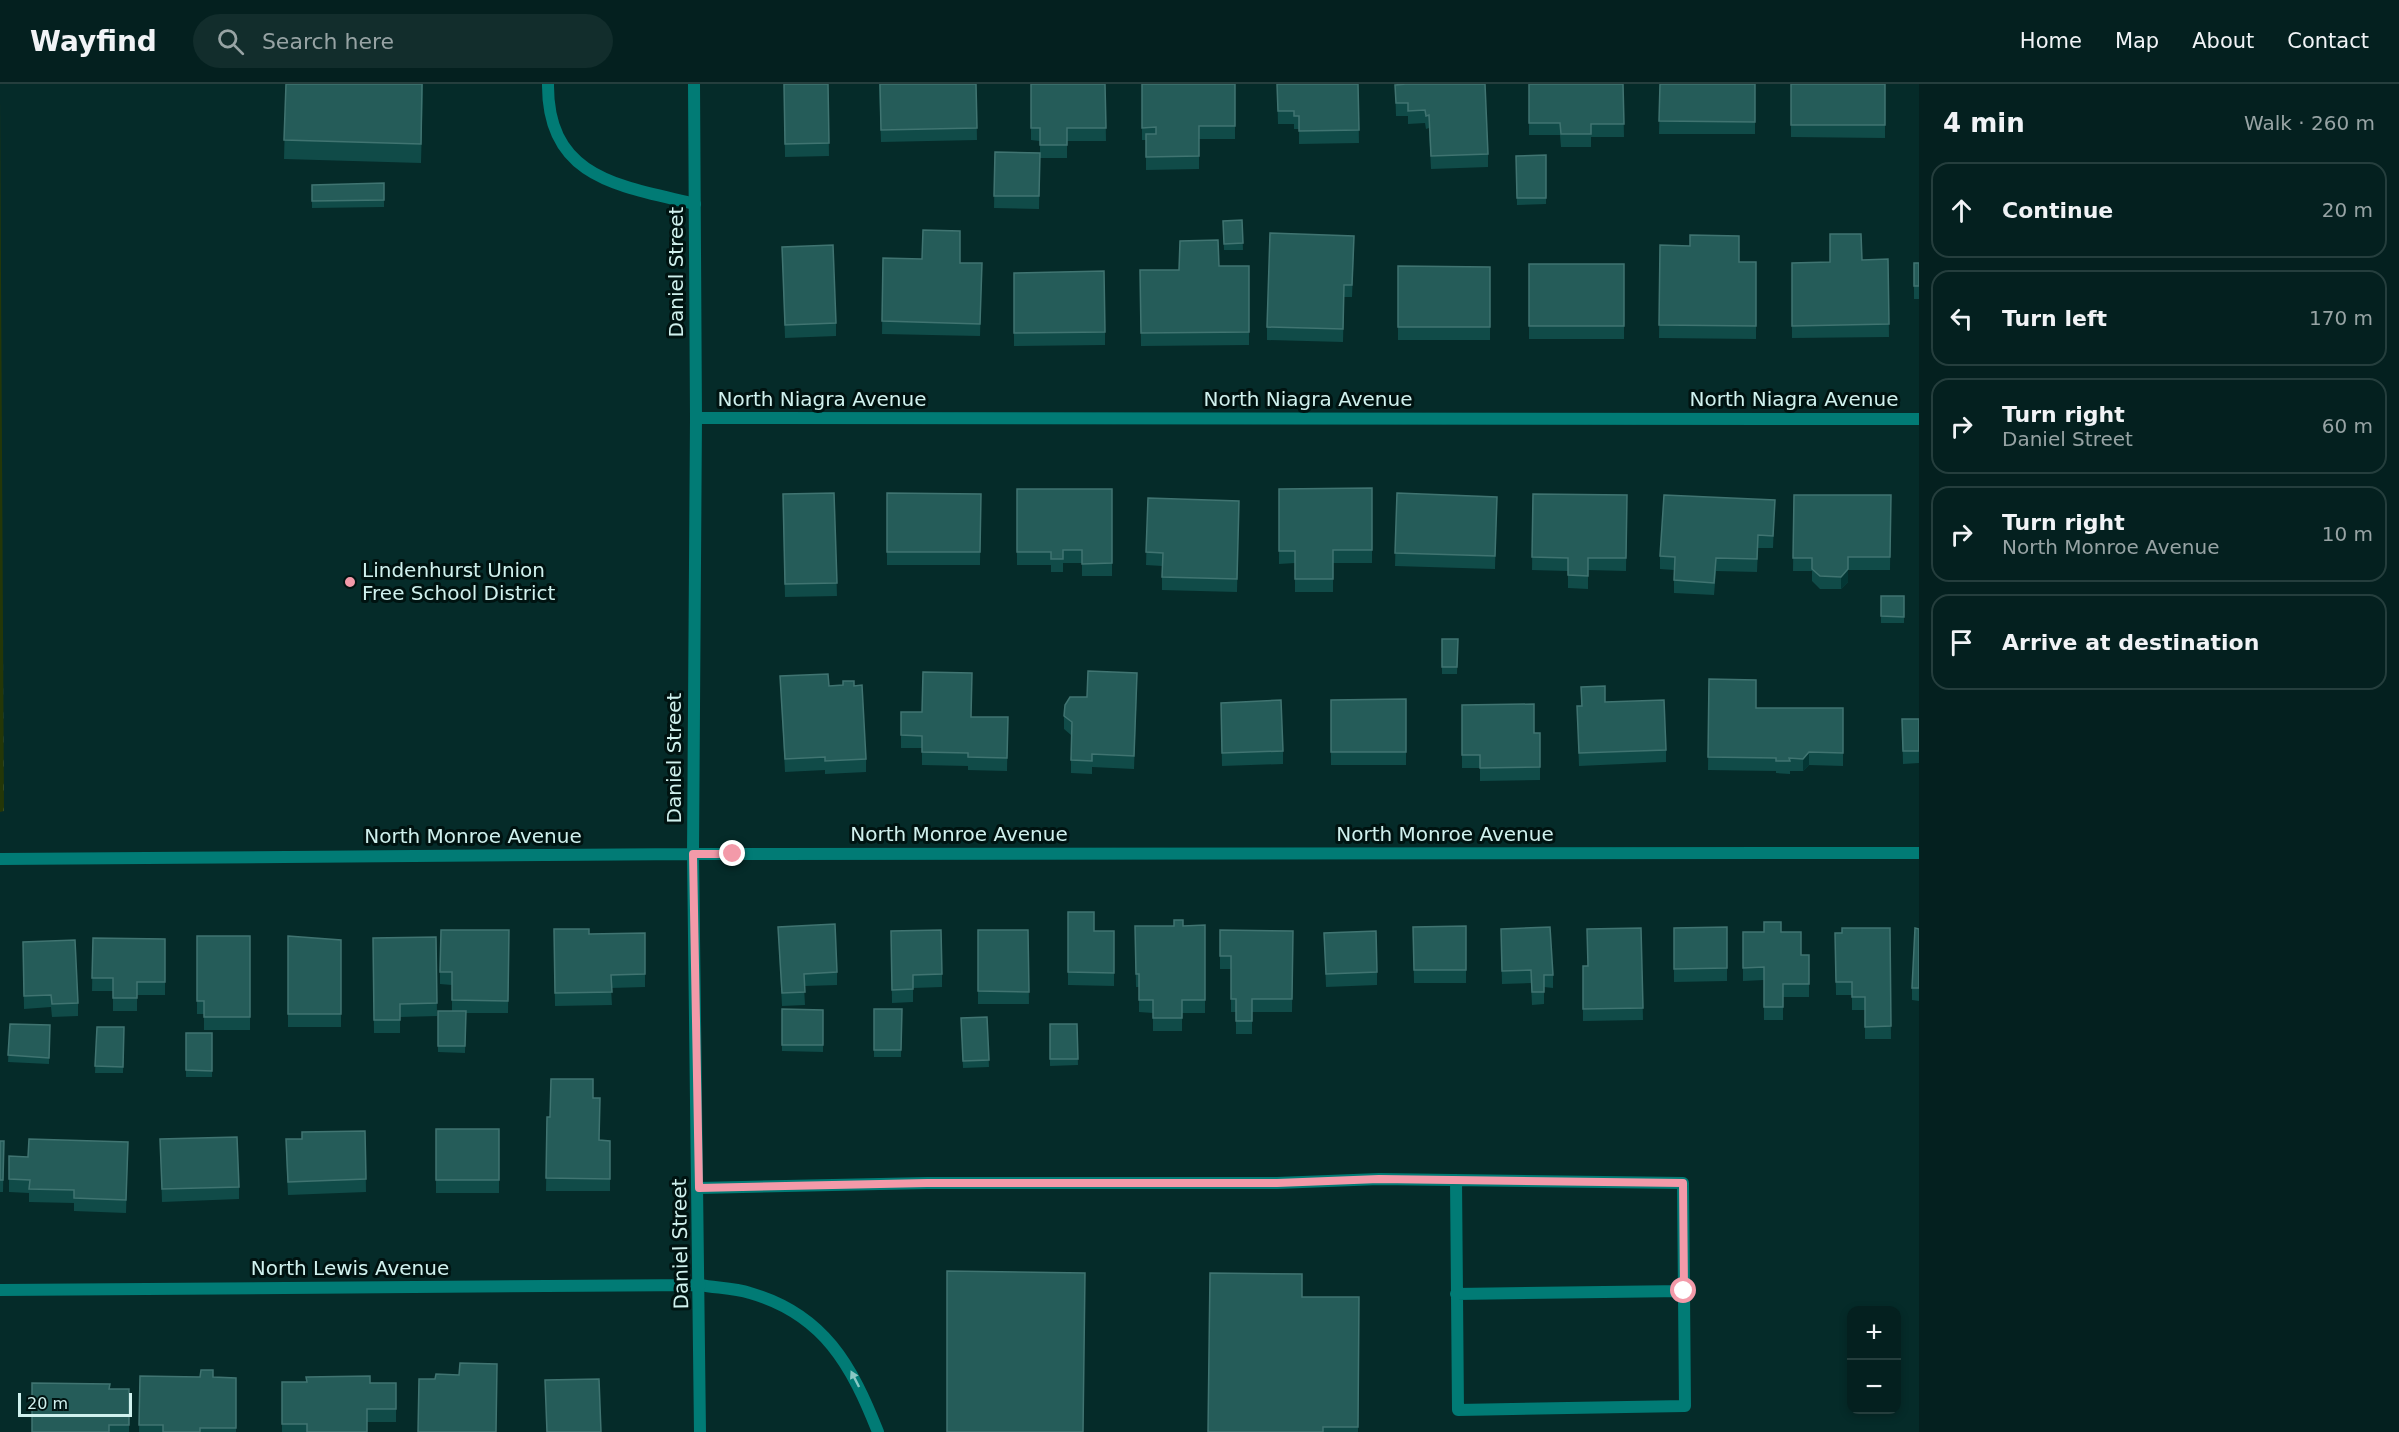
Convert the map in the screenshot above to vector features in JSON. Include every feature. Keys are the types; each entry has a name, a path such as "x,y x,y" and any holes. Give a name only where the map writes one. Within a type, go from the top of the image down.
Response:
{"street":[{"path":"548,84 548,109 563,148 590,171 615,184 695,204"},
{"name":"Daniel Street","path":"694,84 696,418 693,854 699,1188 700,1432"},
{"name":"North Niagra Avenue","path":"696,418 1919,419"},
{"name":"North Monroe Avenue","path":"0,859 693,854 1919,853"},
{"path":"699,1188 927,1183 1277,1183 1379,1179 1456,1180 1683,1183 1685,1406 1458,1410 1456,1180"},
{"name":"North Lewis Avenue","path":"0,1290 700,1285 750,1293 782,1306 812,1324 829,1340 849,1368 878,1432"},
{"path":"1456,1294 1684,1291"}],"green space":[{"path":"0,99 4,811 0,812"}],"building":[{"path":"286,84 422,84 421,144 284,140"},
{"path":"784,84 828,84 829,143 785,144"},
{"path":"880,84 976,84 977,128 881,130"},
{"path":"1031,84 1105,84 1106,128 1067,128 1067,145 1040,145 1040,128 1031,128"},
{"path":"1142,84 1235,84 1235,126 1199,126 1199,156 1146,157 1146,134 1156,134 1156,127 1142,128"},
{"path":"1277,84 1358,84 1359,130 1299,131 1299,116 1294,116 1294,111 1278,111"},
{"path":"1485,84 1488,154 1431,156 1429,115 1426,116 1425,110 1408,111 1408,103 1396,103 1395,85"},
{"path":"1529,84 1623,84 1624,124 1591,124 1591,134 1561,134 1560,123 1529,123"},
{"path":"1660,84 1755,84 1755,122 1659,121"},
{"path":"1791,84 1885,84 1885,125 1791,125"},
{"path":"995,152 1040,153 1039,196 994,196"},
{"path":"1546,155 1546,198 1517,198 1516,156"},
{"path":"384,183 384,200 312,201 312,185"},
{"path":"1242,220 1243,243 1224,244 1223,221"},
{"path":"923,230 960,231 960,263 982,263 980,324 882,321 883,258 922,259"},
{"path":"1270,233 1354,236 1352,285 1344,285 1343,329 1267,327"},
{"path":"1830,234 1861,234 1862,260 1888,259 1889,324 1792,326 1792,263 1830,262"},
{"path":"1690,235 1739,236 1739,262 1756,262 1756,326 1659,325 1660,245 1690,246"},
{"path":"1218,240 1219,266 1249,266 1249,332 1141,333 1140,270 1179,270 1180,241"},
{"path":"833,245 836,323 785,325 782,247"},
{"path":"1914,263 1919,263 1919,286 1914,286"},
{"path":"1529,264 1624,264 1624,326 1529,326"},
{"path":"1398,266 1490,267 1490,327 1398,327"},
{"path":"1104,271 1105,332 1014,333 1014,273"},
{"path":"1372,488 1372,550 1333,550 1333,579 1295,579 1295,551 1279,551 1279,489"},
{"path":"1017,489 1112,489 1112,563 1082,564 1082,550 1063,550 1063,559 1051,559 1051,552 1017,552"},
{"path":"834,493 837,583 785,584 783,494"},
{"path":"887,493 981,494 980,552 887,552"},
{"path":"1397,493 1497,497 1495,556 1395,553"},
{"path":"1533,494 1627,495 1626,558 1588,558 1588,576 1568,575 1568,558 1532,557"},
{"path":"1664,495 1775,500 1773,536 1758,535 1757,559 1716,558 1714,583 1674,580 1675,557 1660,556"},
{"path":"1794,495 1891,495 1890,557 1848,557 1848,569 1841,577 1820,576 1812,569 1812,558 1793,558"},
{"path":"1148,498 1239,501 1237,579 1162,577 1163,553 1146,552"},
{"path":"1881,596 1904,596 1904,617 1881,616"},
{"path":"1442,639 1458,639 1457,667 1442,667"},
{"path":"1088,671 1137,673 1134,756 1092,754 1092,761 1071,760 1072,722 1064,716 1065,705 1070,697 1087,697"},
{"path":"923,672 972,673 971,717 1008,717 1007,758 968,757 968,753 922,752 922,736 901,735 901,712 922,712"},
{"path":"828,674 829,686 843,685 843,681 854,681 854,686 862,685 866,759 825,761 825,757 785,759 780,676"},
{"path":"1709,679 1756,680 1756,708 1843,708 1843,753 1809,752 1803,759 1789,758 1790,761 1776,761 1776,758 1708,757"},
{"path":"1605,686 1605,702 1664,700 1666,750 1579,753 1577,706 1582,706 1581,687"},
{"path":"1406,699 1406,752 1331,752 1331,700"},
{"path":"1281,700 1283,751 1222,753 1221,703"},
{"path":"1534,704 1534,733 1540,733 1540,767 1480,768 1480,755 1462,755 1462,705"},
{"path":"1902,719 1919,719 1919,751 1903,751"},
{"path":"1068,912 1094,912 1094,931 1114,931 1114,973 1068,972"},
{"path":"1174,920 1183,920 1183,926 1205,925 1205,1000 1182,1000 1182,1018 1153,1018 1153,1000 1139,1000 1135,926 1174,926"},
{"path":"1764,922 1781,922 1781,932 1801,932 1801,955 1809,955 1809,984 1783,984 1783,1007 1764,1007 1764,967 1743,968 1743,932 1764,932"},
{"path":"835,924 837,972 804,974 805,992 782,993 778,927"},
{"path":"1466,926 1466,970 1414,970 1413,927"},
{"path":"1550,927 1553,975 1544,975 1544,992 1532,992 1531,970 1502,971 1501,929"},
{"path":"1727,927 1727,968 1674,969 1674,928"},
{"path":"1641,928 1643,1008 1583,1009 1583,966 1588,966 1587,929"},
{"path":"1842,928 1890,928 1891,1026 1865,1027 1865,997 1852,997 1852,982 1836,982 1835,933 1842,933"},
{"path":"1915,928 1919,929 1919,988 1912,988"},
{"path":"554,929 589,929 589,934 645,933 645,974 611,975 612,992 555,993"},
{"path":"441,930 509,930 508,1001 452,1000 452,972 440,972"},
{"path":"941,930 942,974 913,975 913,989 892,990 891,931"},
{"path":"978,930 1028,930 1029,992 978,991"},
{"path":"1220,930 1293,931 1292,999 1252,999 1252,1021 1236,1021 1236,999 1231,999 1231,956 1220,956"},
{"path":"1376,931 1377,972 1326,974 1324,933"},
{"path":"197,936 250,936 250,1017 204,1017 204,1001 197,1001"},
{"path":"288,936 341,940 341,1014 288,1014"},
{"path":"436,937 437,1003 400,1004 400,1020 374,1020 373,938"},
{"path":"93,938 165,939 165,982 137,982 137,998 113,998 113,978 92,978"},
{"path":"75,940 78,1003 52,1004 51,995 24,996 23,942"},
{"path":"782,1009 823,1010 823,1045 782,1045"},
{"path":"874,1009 902,1009 901,1050 874,1050"},
{"path":"438,1011 466,1011 465,1046 438,1046"},
{"path":"987,1017 989,1060 963,1061 961,1018"},
{"path":"10,1024 50,1025 49,1058 8,1055"},
{"path":"1050,1024 1077,1024 1078,1059 1050,1059"},
{"path":"97,1027 124,1027 123,1067 95,1066"},
{"path":"186,1033 212,1033 212,1071 186,1070"},
{"path":"551,1079 593,1079 593,1098 600,1098 599,1140 610,1141 610,1179 546,1178 547,1117 550,1117"},
{"path":"436,1129 499,1129 499,1180 436,1180"},
{"path":"365,1131 366,1179 288,1182 286,1139 302,1139 302,1132"},
{"path":"237,1137 239,1187 162,1189 160,1139"},
{"path":"29,1139 128,1142 126,1200 74,1198 74,1190 29,1189 30,1180 9,1179 9,1156 28,1157"},
{"path":"0,1141 4,1141 3,1180 0,1180"},
{"path":"947,1271 1085,1273 1083,1432 947,1432"},
{"path":"1210,1273 1302,1274 1302,1297 1359,1297 1358,1427 1323,1427 1323,1432 1208,1432"},
{"path":"460,1363 497,1364 496,1432 418,1432 419,1379 435,1379 436,1374 459,1375"},
{"path":"201,1370 213,1370 213,1377 236,1378 236,1428 200,1428 200,1432 163,1432 163,1425 139,1425 140,1376 200,1377"},
{"path":"370,1376 370,1383 396,1383 396,1409 367,1409 367,1432 307,1432 307,1424 282,1424 282,1382 307,1382 306,1377"},
{"path":"599,1379 601,1432 547,1432 545,1380"},
{"path":"32,1383 110,1384 109,1389 129,1389 129,1425 109,1425 109,1432 32,1432"}],"place":[{"name":"Lindenhurst Union Free School District","path":"350,582"}],"route":[{"path":"733,854 693,854 699,1188 927,1183 1277,1183 1379,1179 1683,1183 1684,1291"}]}
